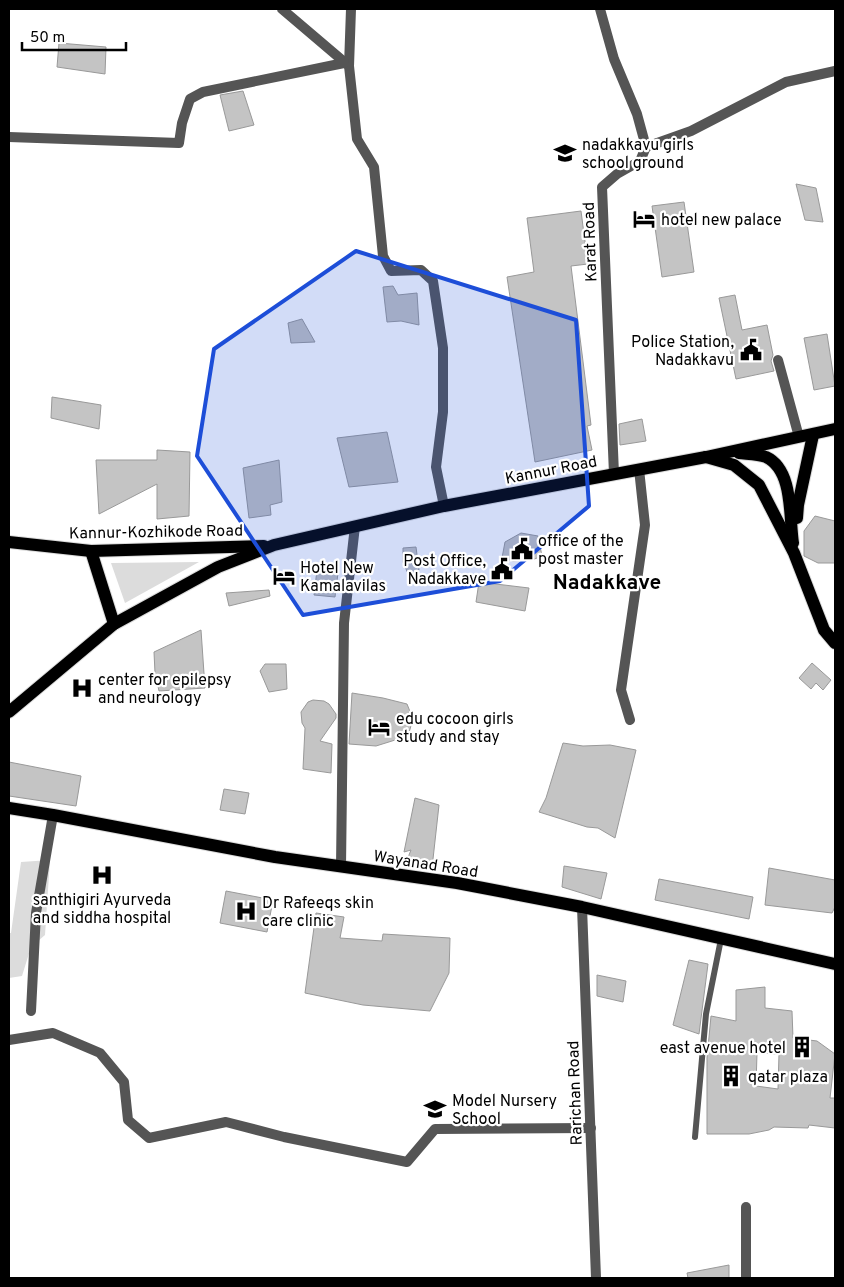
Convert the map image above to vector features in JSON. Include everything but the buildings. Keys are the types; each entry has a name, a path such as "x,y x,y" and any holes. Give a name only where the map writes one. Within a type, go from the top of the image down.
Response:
{"main road":[{"name":"Kannur Road","path":"274,545 444,506 706,457 835,430"},
{"path":"794,553 798,505 813,435"},
{"path":"728,452 766,457 780,469 789,498 794,553"},
{"path":"706,457 734,465 759,485 794,553 824,630 835,643"},
{"name":"Kannur-Kozhikode Road","path":"9,542 91,551 274,545"},
{"path":"9,712 114,624 218,567 274,545"},
{"path":"91,551 114,624"},
{"name":"Wayanad Road","path":"9,808 274,857 457,883 582,907 835,964"}],"street":[{"path":"282,9 346,64"},
{"path":"350,9 346,64 357,139 374,167 383,256 391,271 420,270 433,281 443,348 443,412 436,467 444,506"},
{"path":"600,9 614,59 637,114 646,148 691,131 786,82 835,71"},
{"path":"9,137 179,143 182,123 190,99 203,92 346,64"},
{"name":"Karat Road","path":"614,474 602,187 617,174 640,161 646,148"},
{"path":"778,360 799,437"},
{"path":"630,720 621,690 645,525 639,469"},
{"path":"341,866 344,623 356,526"},
{"path":"31,1011 36,912 53,815"},
{"name":"Rarichan Road","path":"582,907 596,1278"},
{"path":"9,1040 53,1033 100,1053 124,1082 128,1120 149,1138 226,1122 284,1137 407,1162 434,1129 591,1128"},
{"path":"746,1207 746,1278"}],"lane":[{"path":"694,1137 706,1014 721,939"}],"highlighted area":[{"path":"356,251 576,320 589,506 500,581 303,615 197,456 214,349"}],"shaded area":[{"path":"199,562 125,603 111,563"},
{"path":"50,860 45,935 31,947 22,976 9,978 9,933 11,933 21,862"}],"place":[{"name":"nadakkavu girls school ground","path":"565,153"},
{"name":"hotel new palace","path":"644,219"},
{"name":"Police Station, Nadakkavu","path":"751,350"},
{"name":"office of the post master","path":"522,549"},
{"name":"Post Office, Nadakkave","path":"502,569"},
{"name":"Hotel New Kamalavilas","path":"284,576"},
{"name":"center for epilepsy and neurology","path":"82,688"},
{"name":"edu cocoon girls study and stay","path":"379,727"},
{"name":"santhigiri Ayurveda and siddha hospital","path":"102,875"},
{"name":"Dr Rafeeqs skin care clinic","path":"246,911"},
{"name":"east avenue hotel","path":"802,1047"},
{"name":"qatar plaza","path":"731,1076"},
{"name":"Model Nursery School","path":"435,1109"}],"district":[{"name":"Nadakkave","path":"607,582"}]}
